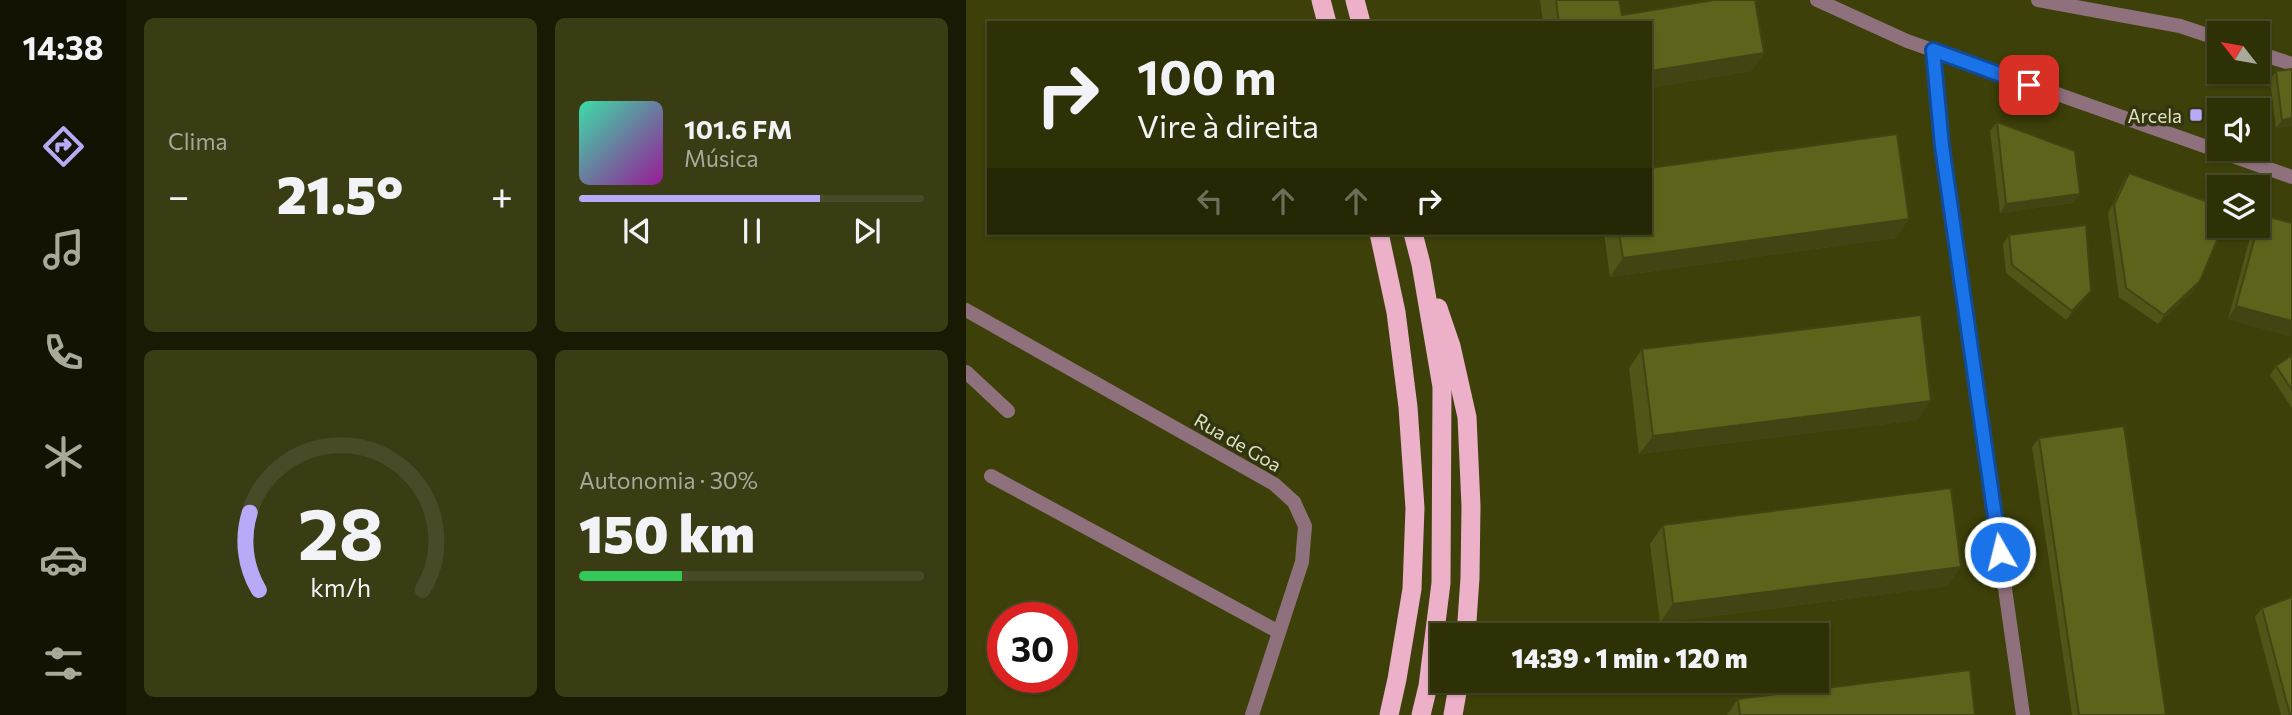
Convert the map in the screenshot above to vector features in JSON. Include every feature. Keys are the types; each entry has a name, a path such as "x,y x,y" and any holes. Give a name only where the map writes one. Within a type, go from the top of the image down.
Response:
{"highway":[{"path":"1321,0 1326,21"},
{"path":"1355,0 1360,21"},
{"path":"1379,235 1396,312 1408,407 1415,508 1412,589 1389,715"},
{"path":"1414,235 1442,387 1441,583 1428,686 1421,715"},
{"path":"1421,264 1451,346 1467,418 1471,506 1466,623"},
{"path":"1454,715 1457,693"}],"street":[{"path":"1817,0 1907,41 2292,177"},
{"path":"2038,0 2180,26 2207,36"},
{"path":"1933,50 1942,146 2023,715"},
{"path":"2270,57 2292,64"},
{"name":"Rua de Goa","path":"966,310 1274,484 1294,502 1305,526 1302,562 1252,715"},
{"path":"966,372 1009,411"},
{"path":"991,477 1279,632"}],"building":[{"path":"1556,0 1619,0 1622,15 1714,0 1755,0 1764,53 1652,71 1652,21 1559,21"},
{"path":"2292,69 2292,118 2282,120 2276,71"},
{"path":"1997,122 2075,151 2080,194 2006,204"},
{"path":"1897,134 1909,219 1623,258 1619,235 1652,235 1652,168"},
{"path":"2129,173 2207,202 2207,238 2218,238 2200,281 2164,315 2126,288 2114,205"},
{"path":"2270,217 2292,223 2292,321 2236,306 2255,238 2270,238"},
{"path":"2086,225 2091,291 2072,311 2012,265 2009,235"},
{"path":"1921,315 1931,401 1653,436 1642,349"},
{"path":"2292,355 2292,390 2276,366"},
{"path":"2124,426 2166,715 2079,715 2039,438"},
{"path":"1951,488 1961,567 1673,604 1663,525"},
{"path":"2292,597 2292,715 2290,715 2262,608"},
{"path":"1970,670 1975,715 1740,715 1738,699 1786,693 1829,693 1829,688"}],"place":[{"name":"Arcela","path":"2196,115"}],"route":[{"path":"2000,552 1942,146 1933,50 2029,85"}]}
